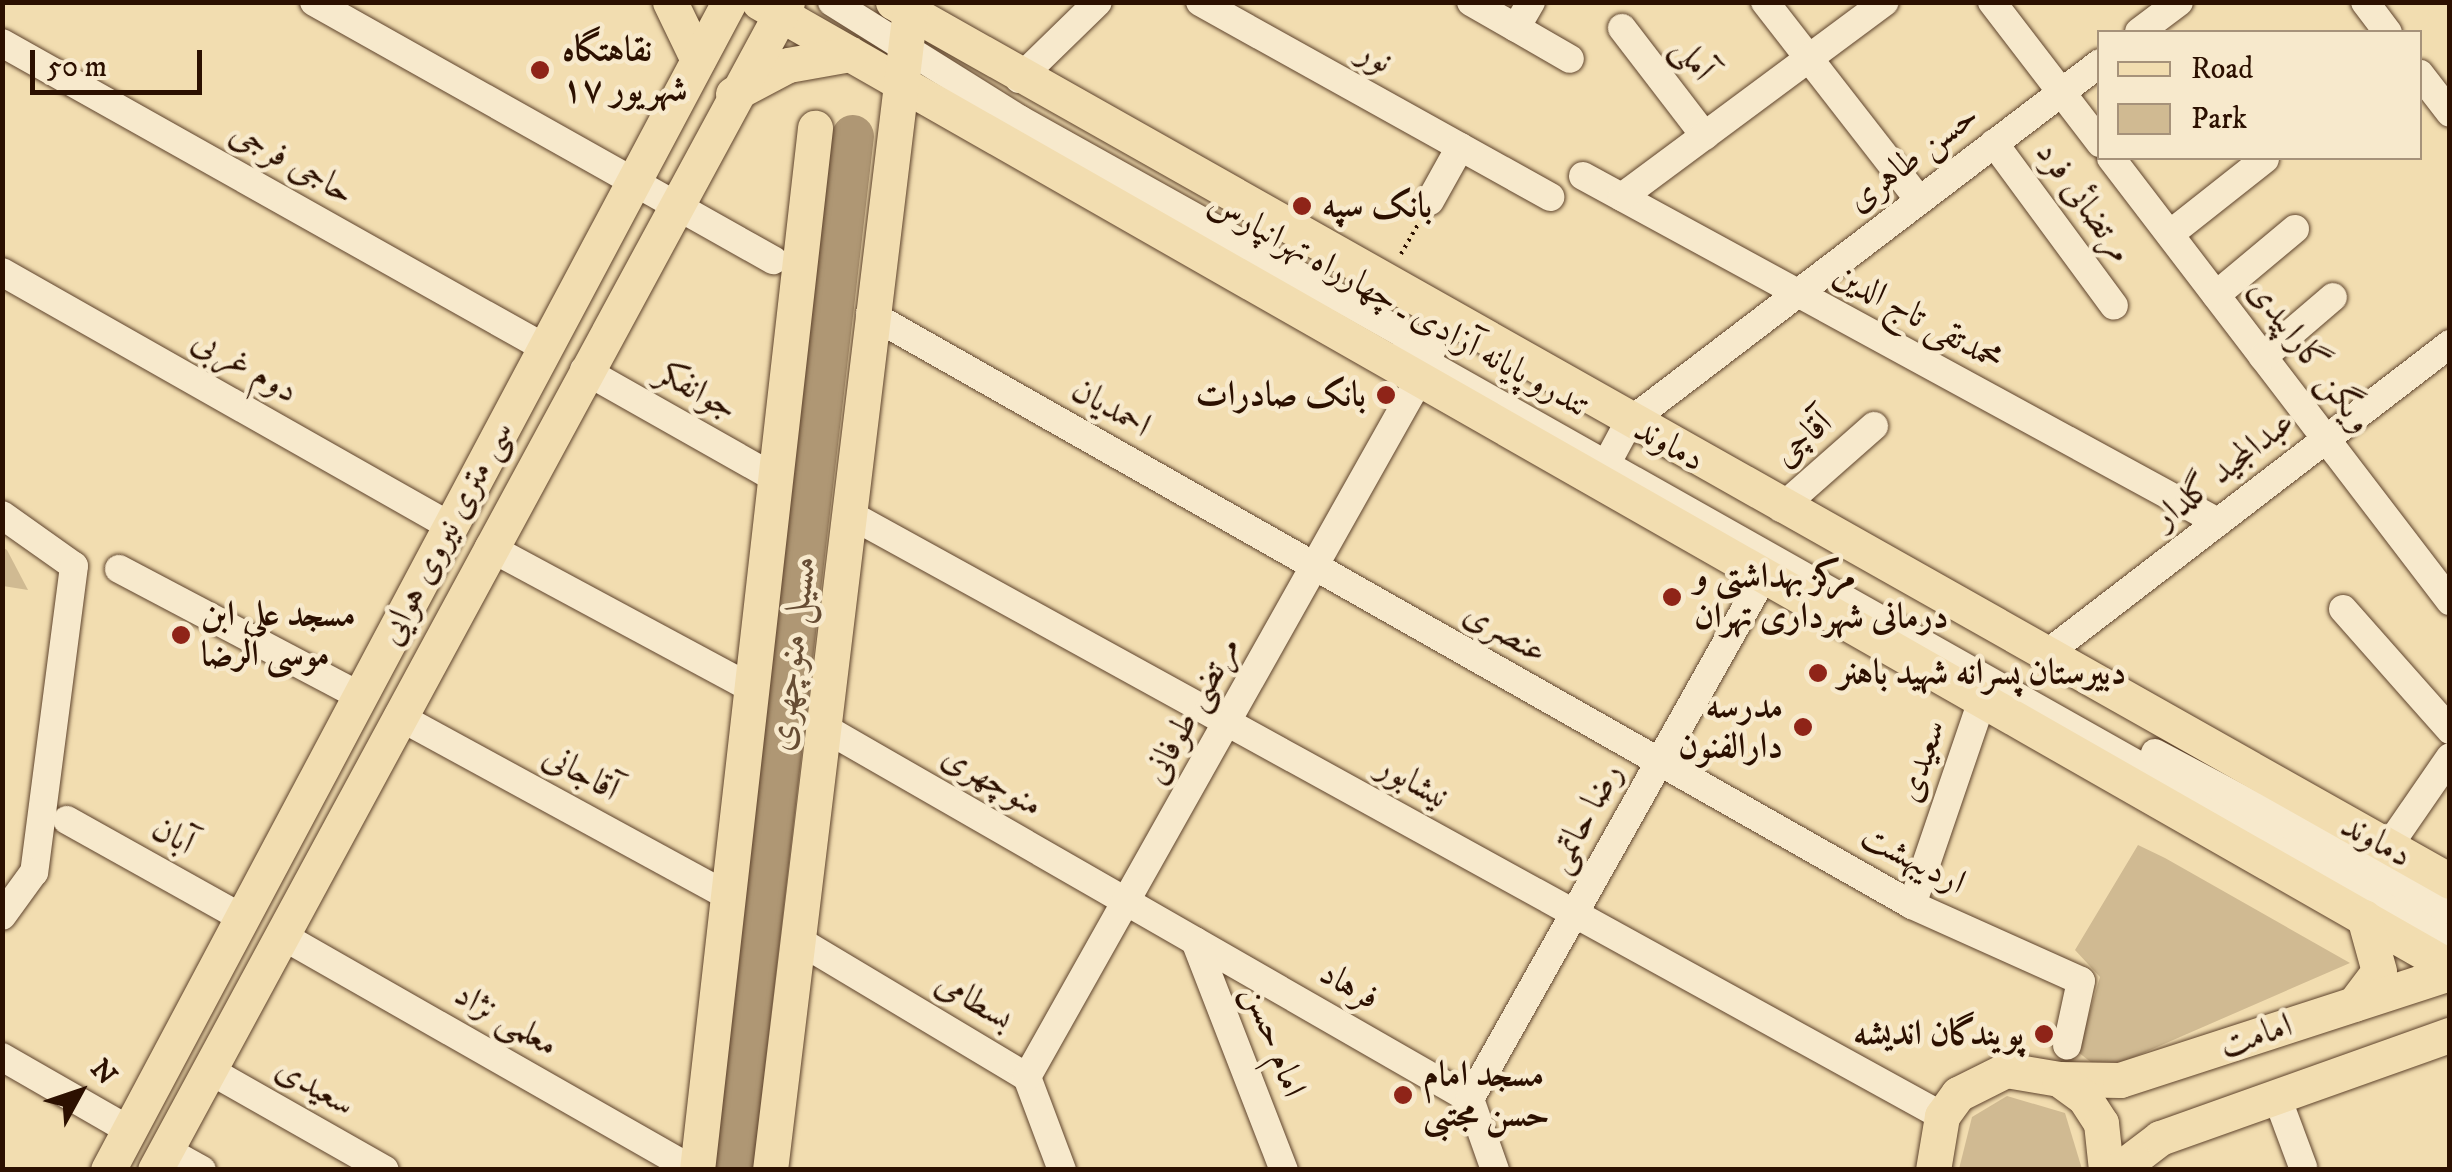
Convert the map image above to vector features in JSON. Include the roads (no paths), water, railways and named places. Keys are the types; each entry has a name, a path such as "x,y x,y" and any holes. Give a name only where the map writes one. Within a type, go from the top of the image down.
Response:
{"main road":[{"path":"670,2 698,60"},
{"name":"سی متری نیروی هوایی","path":"108,1170 728,2"},
{"name":"سی متری نیروی هوایی","path":"161,1160 777,5"},
{"path":"777,5 850,54"},
{"path":"732,94 788,65 850,54 904,37 770,1170"},
{"name":"دماوند","path":"904,37 1019,79 2450,882"},
{"name":"دماوند","path":"904,37 1420,378 1983,698 2450,970"},
{"path":"695,1170 773,477 784,265 815,128"},
{"path":"2354,1004 2379,971 2364,918"},
{"name":"امامت","path":"1930,1151 1958,1094 2006,1070 2063,1062 2120,1080 2450,970"},
{"name":"امامت","path":"2118,1170 2160,1138 2450,1036"},
{"path":"2063,1062 2101,1123 2106,1170"}],"street":[{"path":"314,2 784,265"},
{"path":"832,2 904,37 1262,255 2450,910"},
{"path":"1019,79 1098,2"},
{"name":"نور","path":"1200,2 1550,197"},
{"path":"1471,2 1570,59"},
{"path":"1516,28 1531,2"},
{"path":"1765,2 1919,200"},
{"path":"1622,197 1885,2"},
{"path":"1992,2 2097,139"},
{"path":"2143,30 2179,2"},
{"path":"2365,2 2386,30"},
{"name":"تندرو پایانه آزادی ـ چهارراه تهرانپارس","path":"777,5 904,37 2450,941"},
{"name":"آملی","path":"1622,28 1705,136"},
{"name":"حاجی فرجی","path":"2,43 545,348"},
{"name":"حسن طاهری","path":"1628,422 2097,65"},
{"name":"مرتضائی فرد","path":"1994,143 2114,306"},
{"path":"1430,201 1460,147"},
{"name":"ویگن گاراپیدی","path":"2113,160 2450,601"},
{"path":"2170,234 2264,160"},
{"name":"محمدتقی تاج الدین","path":"1584,176 2218,522"},
{"path":"2216,295 2295,228"},
{"name":"دوم غربی","path":"2,272 450,526"},
{"path":"2263,356 2333,297"},
{"name":"احمدیان","path":"870,314 1314,568"},
{"name":"عبدالمجید گلدار","path":"2044,655 2448,347"},
{"name":"جوانفکر","path":"584,370 773,477"},
{"name":"مرتضی طوفانی","path":"1027,1077 1420,378"},
{"path":"1598,480 1628,422"},
{"name":"آقاچی","path":"1781,508 1874,426"},
{"name":"نیشابور","path":"849,514 1574,914 1930,1151"},
{"path":"2,516 74,566 34,872 2,916"},
{"path":"489,547 751,688"},
{"name":"عنصری","path":"1314,568 1658,764"},
{"path":"120,569 360,696"},
{"name":"رضا حاتمی","path":"1470,1099 1765,574"},
{"path":"2343,609 2450,730"},
{"name":"سعیدی","path":"1912,905 1983,698"},
{"name":"آقاجانی","path":"398,716 728,896"},
{"name":"منوچهری","path":"821,726 1126,902"},
{"path":"2388,848 2450,757"},
{"name":"اردیبهشت","path":"1658,764 1912,905 2081,981 2063,1062"},
{"name":"آبان","path":"66,820 242,918"},
{"name":"فرهاد","path":"1126,902 1470,1099"},
{"name":"معلمی نژاد","path":"281,935 695,1170"},
{"name":"بسطامی","path":"798,940 1027,1077 1062,1170"},
{"name":"امام حسن","path":"1194,941 1284,1170"},
{"path":"2,1056 130,1130"},
{"name":"سعیدی","path":"209,1070 385,1170"},
{"path":"2277,1096 2302,1168"},
{"path":"1470,1099 1495,1170"},
{"path":"161,1160 202,1170"}],"waterway":[{"name":"مسیل منوچهری","path":"732,1170 853,136"}],"place":[{"name":"نقاهتگاه ۱۷ شهریور","path":"540,70"},
{"name":"بانک سپه","path":"1302,206"},
{"name":"بانک صادرات","path":"1386,395"},
{"name":"مرکز بهداشتی و درمانی شهرداری تهران","path":"1672,597"},
{"name":"مسجد علی ابن موسی الرضا","path":"181,635"},
{"name":"دبیرستان پسرانه شهید باهنر","path":"1818,673"},
{"name":"مدرسه دارالفنون","path":"1803,727"},
{"name":"پویندگان اندیشه","path":"2044,1034"},
{"name":"مسجد امام حسن مجتبی","path":"1403,1095"}]}
